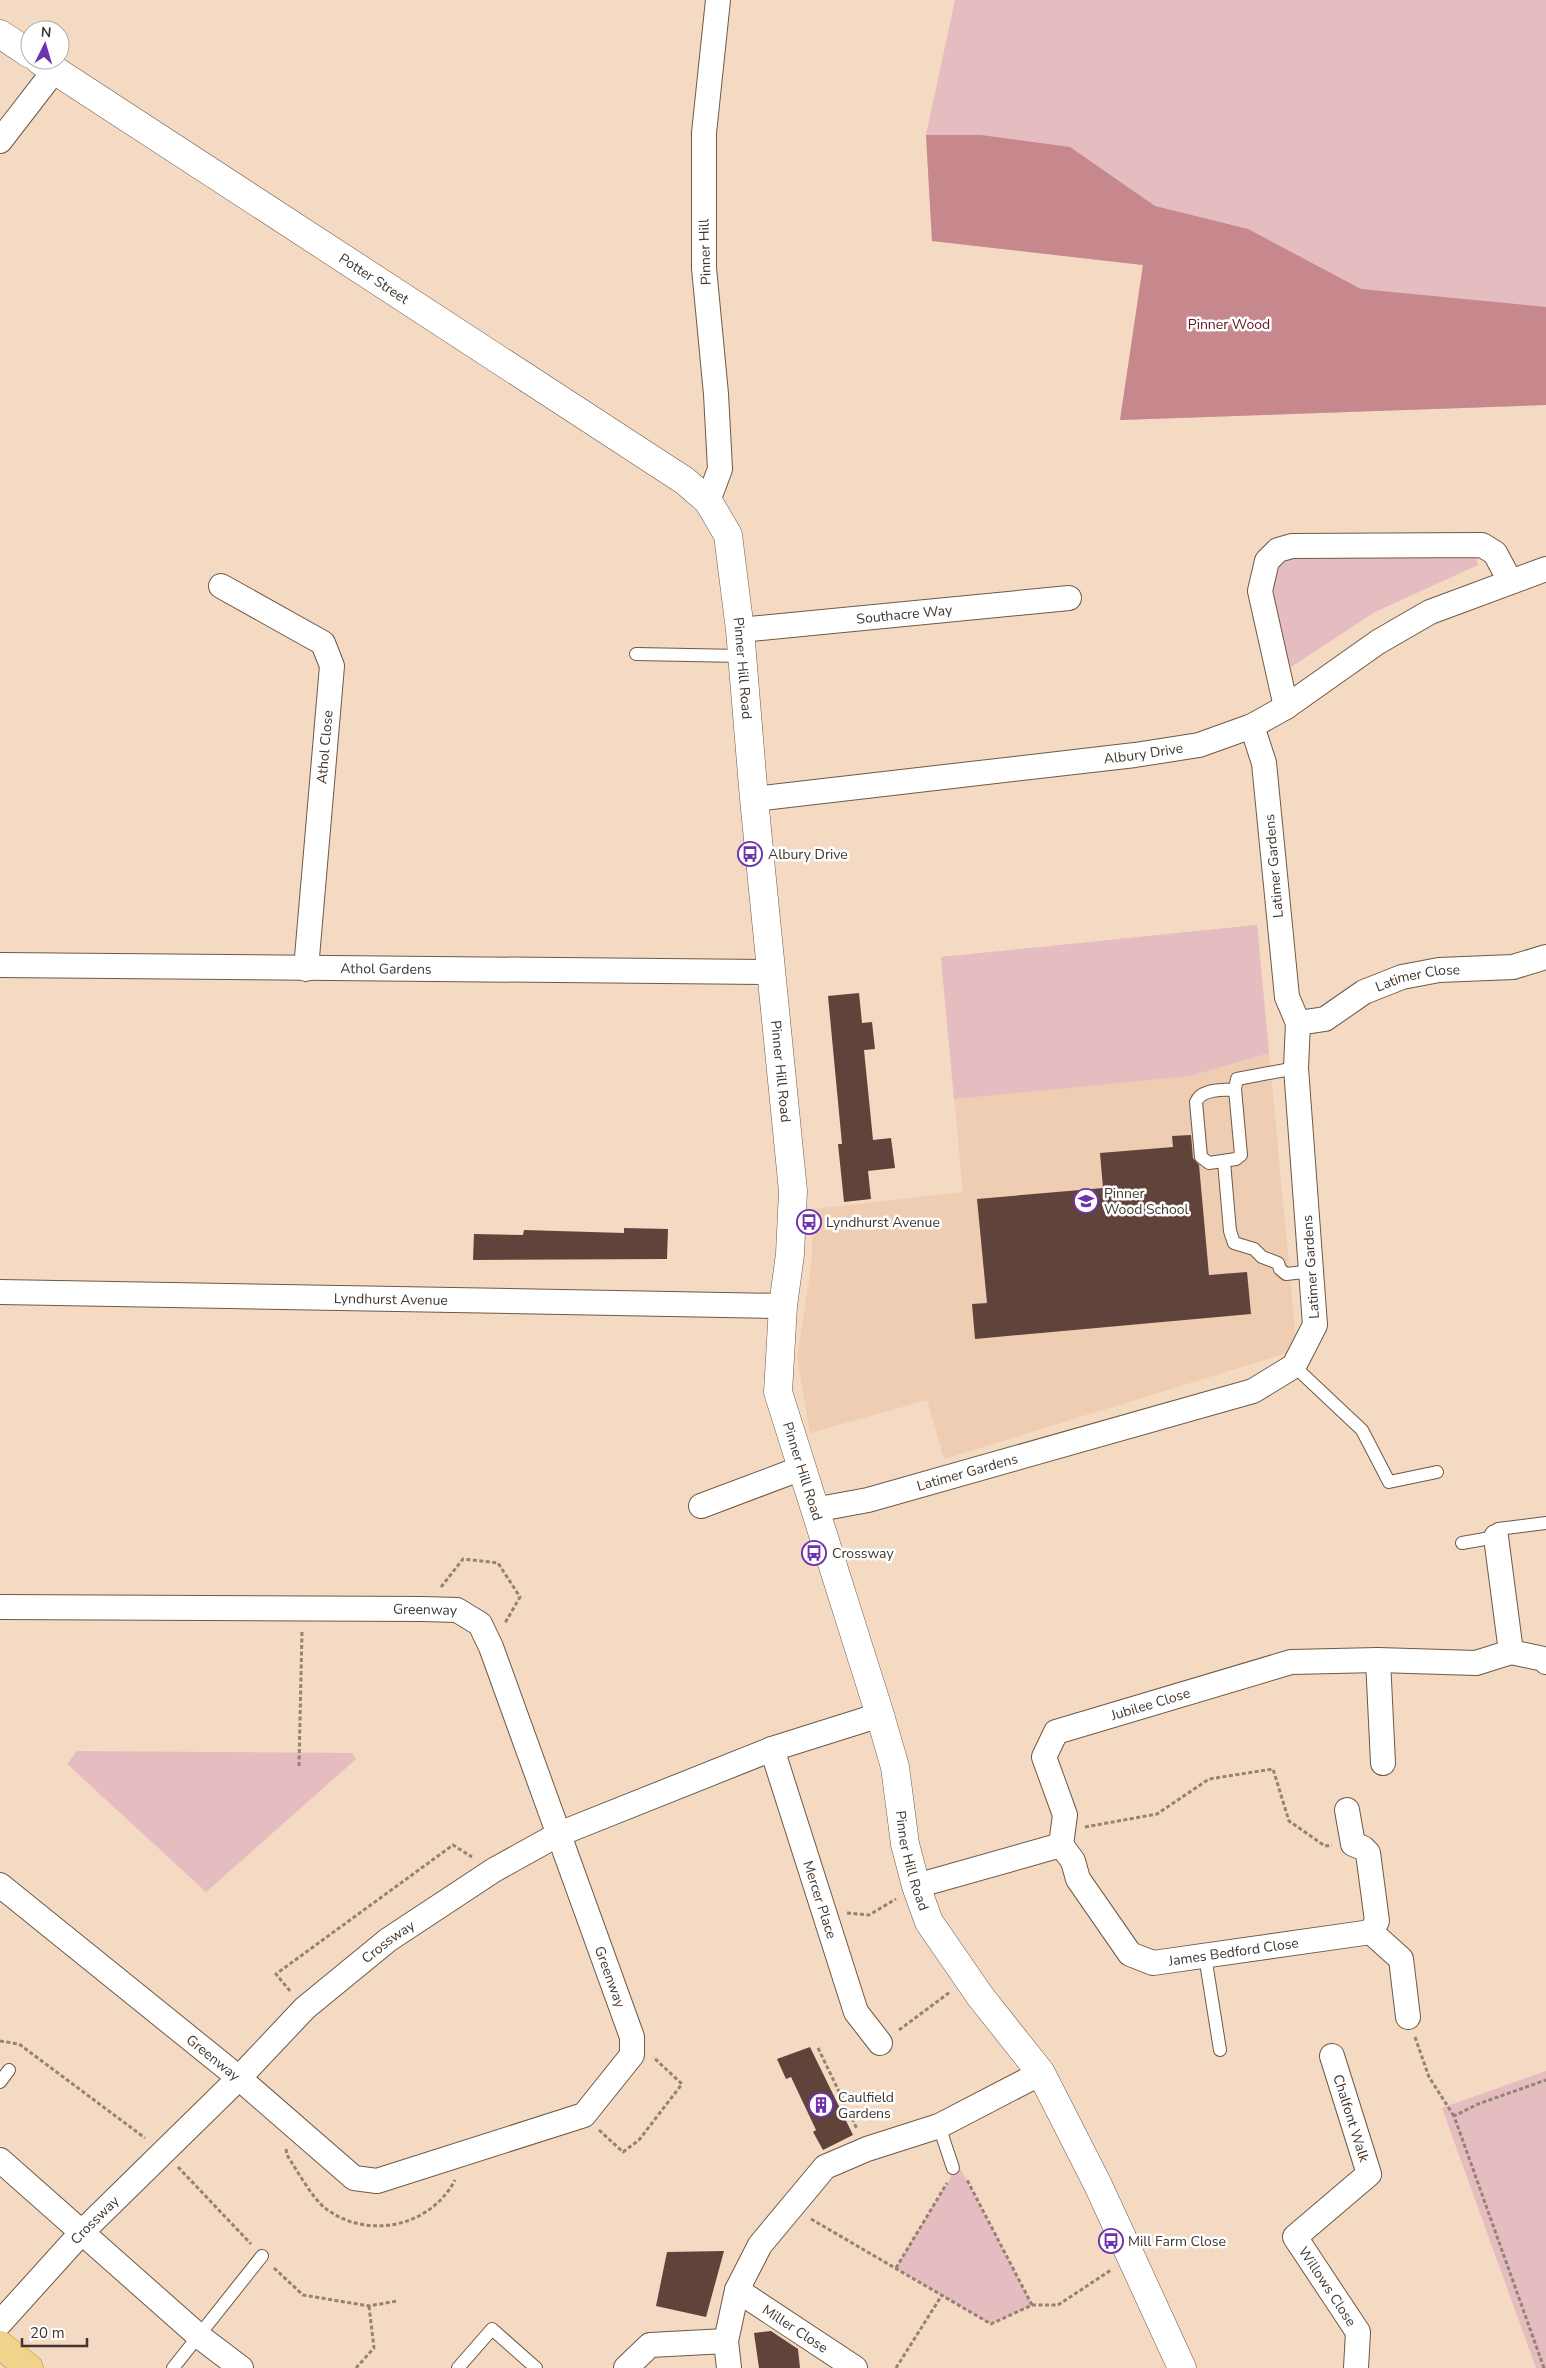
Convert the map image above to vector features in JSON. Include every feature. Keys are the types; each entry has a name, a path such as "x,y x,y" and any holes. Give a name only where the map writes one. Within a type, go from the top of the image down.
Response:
{"main road":[{"path":"0,2345 29,2368"}],"street":[{"name":"Pinner Hill","path":"708,501 720,469 716,394 704,268 704,133 718,0"},
{"path":"0,34 20,47"},
{"path":"0,141 43,70"},
{"name":"Potter Street","path":"54,70 685,481 708,501"},
{"name":"Pinner Hill Road","path":"708,501 728,535 741,643 754,799 793,1191 790,1254 782,1306 778,1392 895,1767 905,1844 916,1886 929,1922 968,1979 1041,2073 1098,2185 1182,2368"},
{"path":"1286,707 1260,591 1267,561 1278,550 1292,546 1482,545 1495,553 1510,581"},
{"name":"Albury Drive","path":"754,799 1135,755 1199,745 1252,726 1286,707 1378,642 1430,612 1546,569"},
{"name":"Athol Close","path":"221,586 323,643 332,666 306,969"},
{"name":"Southacre Way","path":"741,643 1069,598"},
{"name":"Latimer Gardens","path":"814,1510 868,1500 1253,1391 1294,1366 1315,1325 1313,1271 1296,1068 1298,1023 1287,997 1264,763 1252,726"},
{"name":"Latimer Close","path":"1298,1023 1325,1019 1364,992 1402,977 1439,970 1512,967 1546,956"},
{"name":"Athol Gardens","path":"0,965 772,972"},
{"name":"Lyndhurst Avenue","path":"0,1292 782,1306"},
{"path":"701,1506 802,1468"},
{"path":"1496,1537 1511,1652 1546,1662"},
{"name":"Greenway","path":"0,1607 423,1608 456,1610 480,1624 491,1647 632,2038"},
{"name":"Jubilee Close","path":"1062,1838 1065,1815 1044,1757 1056,1732 1291,1662 1378,1660 1476,1662 1511,1652"},
{"path":"1378,1660 1383,1763"},
{"name":"Crossway","path":"0,2322 83,2231 239,2078 305,2008 388,1940 494,1870 559,1834 772,1749 880,1715"},
{"name":"Mercer Place","path":"772,1749 856,2012 880,2044"},
{"path":"1346,1810 1353,1844 1368,1852 1377,1921 1371,1932 1401,1960 1408,2017"},
{"path":"916,1886 1062,1838"},
{"name":"James Bedford Close","path":"1062,1838 1073,1861 1078,1879 1130,1954 1153,1963 1371,1932"},
{"name":"Greenway","path":"0,1884 239,2078 354,2178 377,2181 584,2116"},
{"path":"584,2116 632,2055 632,2038"},
{"name":"Chalfont Walk","path":"1295,2237 1369,2174 1332,2056"},
{"path":"729,2368 726,2341 737,2290 760,2245 825,2168 867,2149 939,2126 1041,2073"},
{"path":"0,2160 83,2231 200,2337 242,2368"},
{"name":"Willows Close","path":"1295,2237 1358,2332 1356,2368"},
{"name":"Miller Close","path":"737,2290 854,2368"},
{"path":"626,2368 650,2345 726,2341"}],"lane":[{"path":"636,654 741,643"},
{"path":"1235,1088 1203,1093 1196,1102 1201,1157 1209,1163 1236,1159 1241,1152 1235,1088 1237,1079 1296,1068"},
{"path":"1224,1162 1230,1231 1234,1243 1254,1248 1262,1257 1278,1263 1280,1269 1286,1274 1313,1271"},
{"path":"1294,1366 1362,1430 1389,1482 1437,1472"},
{"path":"1462,1543 1496,1537 1498,1529 1546,1523"},
{"path":"1206,1956 1220,2050"},
{"path":"0,2082 10,2070"},
{"path":"939,2126 953,2168"},
{"path":"174,2368 262,2256"},
{"path":"458,2368 492,2329 536,2368"}],"path":[{"path":"423,1608 463,1559 498,1564 520,1597 491,1647"},
{"path":"299,1766 303,1609"},
{"path":"1062,1838 1157,1814 1209,1779 1273,1769 1289,1821 1325,1846 1353,1844"},
{"path":"305,2008 276,1974 453,1845 494,1870"},
{"path":"823,1911 869,1916 916,1886"},
{"path":"880,2044 968,1979"},
{"path":"1408,2017 1429,2077 1454,2116 1544,2368"},
{"path":"584,2116 623,2152 639,2140 682,2084 632,2038"},
{"path":"0,2041 18,2044 164,2153"},
{"path":"818,2048 867,2149"},
{"path":"1454,2116 1478,2104 1546,2080"},
{"path":"896,2268 950,2178 953,2168 961,2170 1032,2305"},
{"path":"791,2207 991,2324 1032,2305 1058,2305 1131,2257"},
{"path":"896,2368 942,2294"},
{"path":"356,2368 374,2348 369,2306"}],"shaded area":[{"name":"Pinner Wood School","path":"1257,925 1297,1350 944,1459 927,1400 810,1433 797,1358 811,1268 814,1209 963,1192 941,957"}],"green space":[{"path":"955,0 1546,0 1546,405 1120,420 1143,265 932,241 926,135"},
{"name":"Pinner Wood","path":"926,135 981,135 1070,147 1155,206 1248,229 1361,289 1546,307 1546,405 1120,420 1143,265 932,241"},
{"path":"1476,556 1478,565 1375,612 1288,669 1267,586 1271,565 1288,558"},
{"path":"1257,925 1269,1053 1190,1076 954,1099 941,957"},
{"path":"77,1751 352,1753 356,1759 206,1892 67,1764"},
{"path":"1546,2071 1546,2368 1536,2368 1442,2108"},
{"path":"953,2168 961,2170 1032,2305 991,2324 896,2268 950,2179"}],"building":[{"path":"859,993 862,1023 872,1022 875,1049 864,1050 873,1140 891,1138 895,1168 868,1171 871,1199 844,1202 838,1144 842,1144 828,996"},
{"path":"1191,1135 1193,1158 1199,1165 1209,1275 1247,1272 1251,1314 975,1339 972,1304 987,1303 977,1199 1103,1188 1100,1153 1173,1147 1172,1136"},
{"path":"624,1228 668,1229 667,1259 473,1260 474,1234 523,1235 524,1230 624,1233"},
{"name":"Caulfield Gardens","path":"810,2047 853,2135 823,2150 813,2132 816,2130 791,2077 786,2079 777,2059"},
{"path":"724,2251 706,2317 656,2306 667,2252"},
{"path":"771,2331 798,2349 800,2368 759,2368 754,2333"}],"place":[{"name":"Albury Drive","path":"750,854"},
{"name":"Pinner Wood School","path":"1086,1201"},
{"name":"Lyndhurst Avenue","path":"809,1222"},
{"name":"Crossway","path":"814,1553"},
{"name":"Caulfield Gardens","path":"821,2105"},
{"name":"Mill Farm Close","path":"1111,2241"}]}
